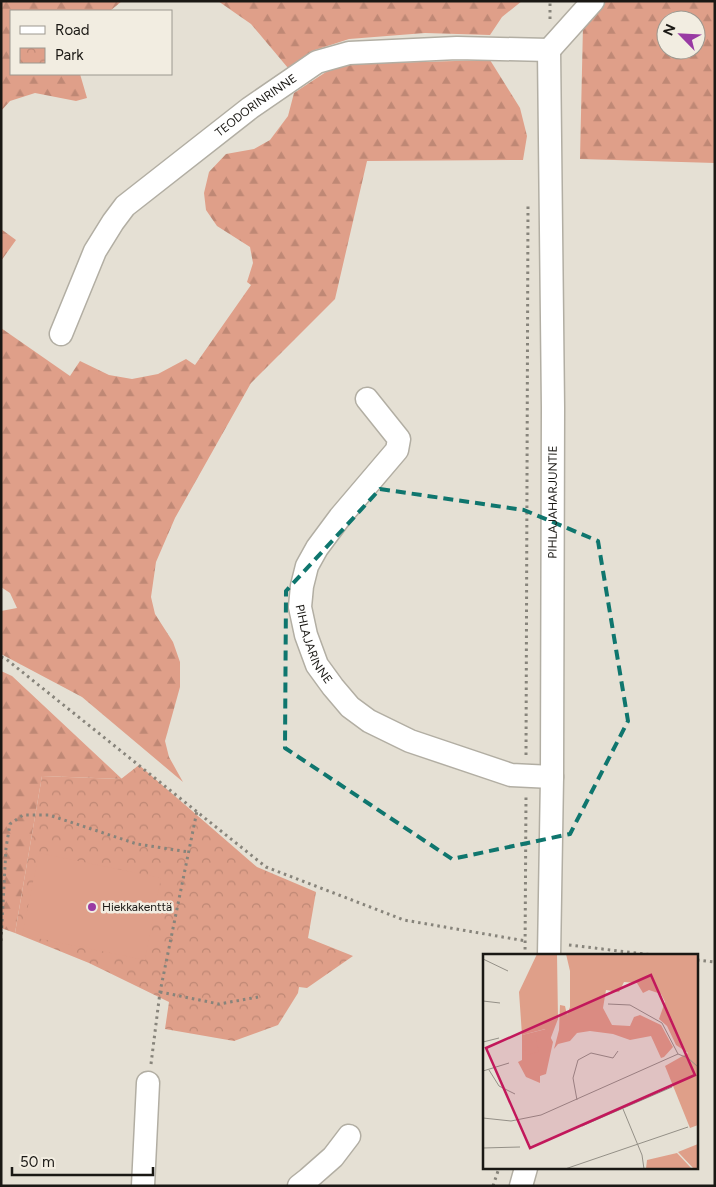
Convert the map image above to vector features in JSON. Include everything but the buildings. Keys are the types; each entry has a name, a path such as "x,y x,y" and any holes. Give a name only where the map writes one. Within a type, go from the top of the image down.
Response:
{"street":[{"path":"550,50 593,1"},
{"name":"TEODORINRINNE","path":"61,334 95,251 112,222 125,206 250,108 317,62 349,53 457,48 550,50"},
{"name":"PIHLAJAHARJUNTIE","path":"550,50 554,408 552,777 558,950"},
{"name":"PIHLAJARINNE","path":"367,399 399,439 397,450 340,517 317,548 307,566 302,586 300,608 306,635 317,665 332,687 350,707 369,721 410,741 511,775 552,777"},
{"path":"143,1186 148,1083"},
{"path":"299,1186 333,1156 349,1136"},
{"path":"521,1186 525,1170"}],"path":[{"path":"550,22 555,15"},
{"path":"525,954 528,201"},
{"path":"1,657 6,659 266,867 404,920 526,940"},
{"path":"148,1083 160,992 197,811"},
{"path":"1,941 6,848 10,824 23,815 49,815 137,844 189,852"},
{"path":"558,950 626,954"},
{"path":"698,960 715,962"},
{"path":"160,992 219,1004 258,997"},
{"path":"493,1186 498,1170"}],"highlighted area":[{"path":"380,489 524,510 598,541 628,721 570,834 452,859 285,748 286,591"}],"green space":[{"path":"1,1 122,1 111,10 10,10 10,75 80,75 87,98 76,101 35,93 10,101 1,111"},
{"path":"218,1 522,1 502,17 490,35 425,33 349,39 312,51 288,68 251,24"},
{"path":"578,1 715,1 715,163 580,159 583,25"},
{"path":"490,60 520,108 527,136 523,160 367,161 335,299 251,383 175,518 156,562 151,597 155,614 173,642 180,662 180,687 165,741 169,757 183,782 82,697 1,654 1,611 17,608 10,593 1,587 1,328 70,376 80,361 109,375 132,379 158,374 186,359 195,365 251,285 247,282 253,263 250,247 217,226 206,210 204,193 209,172 226,154 254,149 270,140 288,116 294,93 329,70 351,64"},
{"path":"1,229 16,240 1,261"},
{"path":"1,671 12,676 122,779 42,776 15,933 1,928"},
{"path":"139,765 257,867 316,892 308,938 353,956 307,988 299,987 298,993 278,1025 234,1041 165,1029 169,1002 89,963 15,933 42,776 121,779"},
{"name":"Hiekkakenttä","path":"39,853 161,878 145,960 22,935"}],"place":[{"name":"Hiekkakenttä","path":"92,907"}]}
